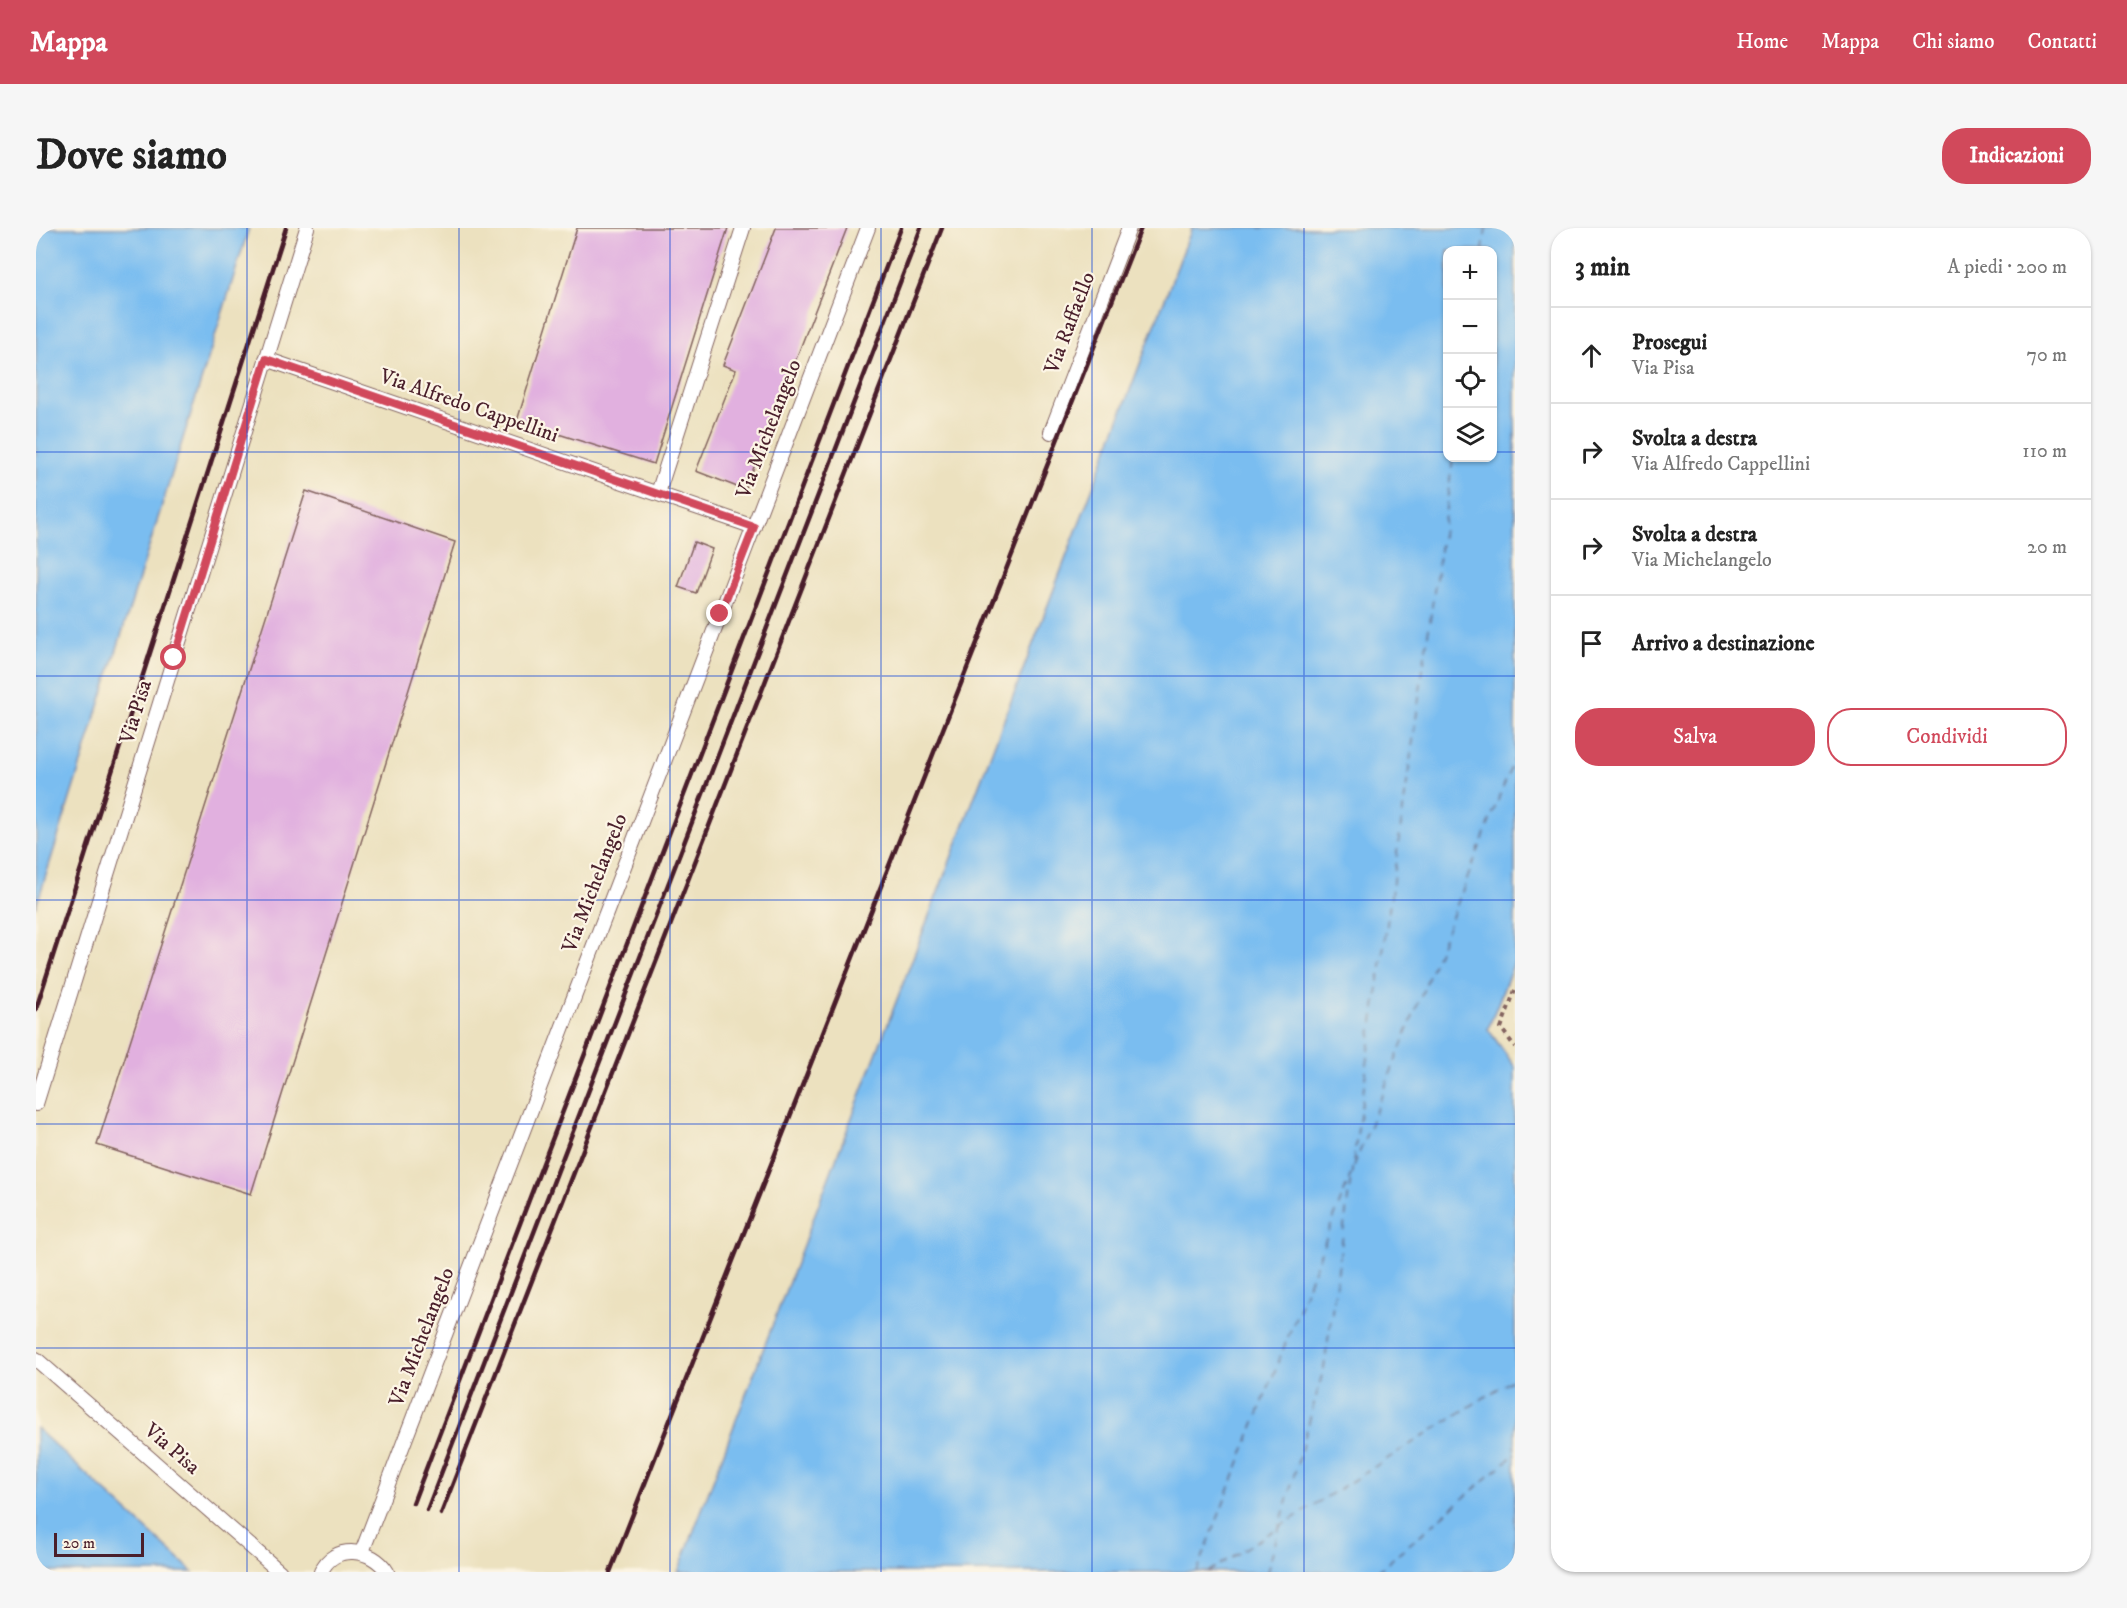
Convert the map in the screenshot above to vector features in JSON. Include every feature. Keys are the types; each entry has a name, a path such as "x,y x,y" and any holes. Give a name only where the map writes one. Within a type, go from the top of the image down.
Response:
{"lane":[{"name":"Via Pisa","path":"36,1104 307,228"},
{"path":"658,493 743,228"},
{"name":"Via Michelangelo","path":"362,1552 868,228"},
{"name":"Via Raffaello","path":"1051,432 1129,228"},
{"name":"Via Alfredo Cappellini","path":"266,359 754,527"},
{"name":"Via Pisa","path":"36,1359 280,1572"},
{"path":"321,1572 332,1558 349,1552 362,1552 372,1556 383,1564 387,1572"}],"path":[{"path":"1515,990 1501,1028 1515,1047"}],"water":[{"path":"36,228 249,228 36,907"},
{"path":"1192,228 1515,228 1515,960 1488,1029 1515,1067 1515,1572 678,1572"},
{"path":"36,1428 193,1572 36,1572"}],"building":[{"path":"577,228 728,228 654,464 517,421"},
{"path":"776,228 847,228 745,490 696,471 736,370 723,365"},
{"path":"306,491 455,542 251,1194 97,1145"},
{"path":"694,542 712,549 696,593 678,587"}],"ferry route":[{"path":"1484,246 1486,228"},
{"path":"1267,1572 1324,1368 1452,462"},
{"path":"1354,1166 1515,757"},
{"path":"1197,1572 1351,1174"},
{"path":"1208,1572 1515,1378"},
{"path":"1377,1572 1515,1454"}],"railway":[{"path":"36,1009 286,228"},
{"path":"413,1503 901,228"},
{"path":"427,1510 921,228"},
{"path":"441,1514 942,228"},
{"path":"610,1572 1141,228"}],"route":[{"path":"174,658 266,359 754,527 720,614"}]}
